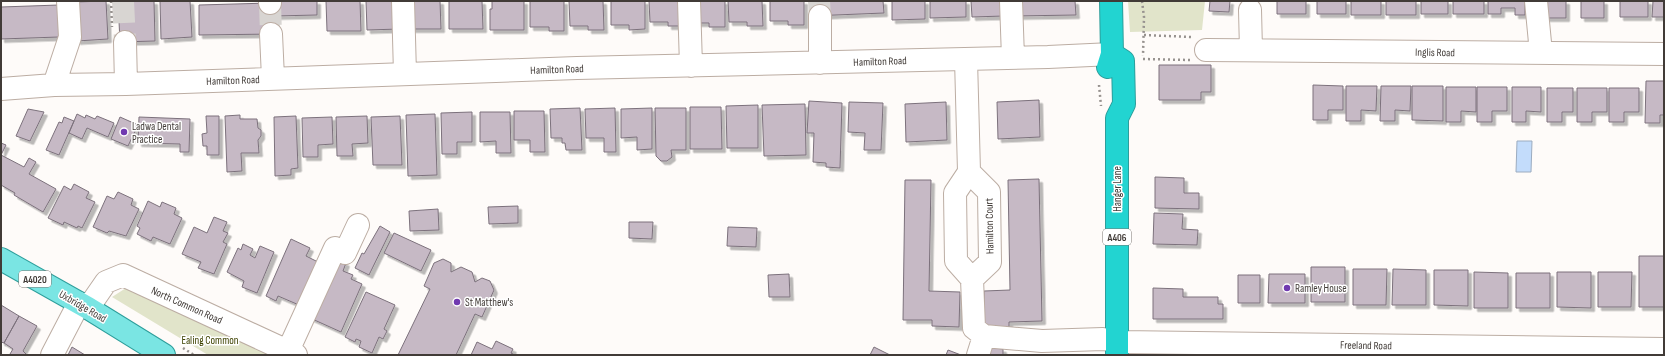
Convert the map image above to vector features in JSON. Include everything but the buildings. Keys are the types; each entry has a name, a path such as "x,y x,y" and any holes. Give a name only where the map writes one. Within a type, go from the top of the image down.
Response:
{"highway":[{"name":"Hanger Lane","path":"1111,1 1112,54 1108,66 1110,107 1117,118 1117,348"}],"main road":[{"name":"Uxbridge Road","path":"1,259 84,306 164,355"}],"street":[{"path":"54,85 70,37 68,1"},
{"path":"403,1 404,74"},
{"path":"689,1 691,66"},
{"path":"1012,1 1013,58"},
{"path":"1536,1 1541,52"},
{"path":"1250,10 1251,50"},
{"path":"820,16 820,63"},
{"path":"271,34 273,78"},
{"path":"125,42 126,84"},
{"name":"Inglis Road","path":"1206,50 1664,54"},
{"name":"Hamilton Road","path":"1,89 54,85 126,84 577,68 1013,58 1112,54"},
{"path":"966,59 970,172 955,193 956,261 972,279 974,328 981,346"},
{"name":"Hamilton Court","path":"970,172 989,192 990,262 972,279"},
{"path":"292,353 335,248 346,252 358,225"},
{"name":"North Common Road","path":"52,355 84,306 106,282 123,275 292,353"},
{"name":"Freeland Road","path":"981,346 1042,341 1070,347 1103,339 1117,348 1664,349"}],"path":[{"path":"1142,59 1196,60 1206,50 1196,37 1144,35"}],"green space":[{"path":"1128,1 1205,1 1202,30 1130,32"},
{"name":"Ealing Common","path":"126,288 275,355 208,355 112,297"}],"water":[{"path":"1517,141 1532,141 1531,172 1516,172"}],"tunnel":[{"path":"123,1 125,42"},
{"path":"819,1 820,16"},
{"path":"270,3 271,34"}],"place":[{"name":"Ladwa Dental Practice","path":"124,132"},
{"name":"Ramley House","path":"1287,288"},
{"name":"St Matthew's","path":"457,302"}]}
